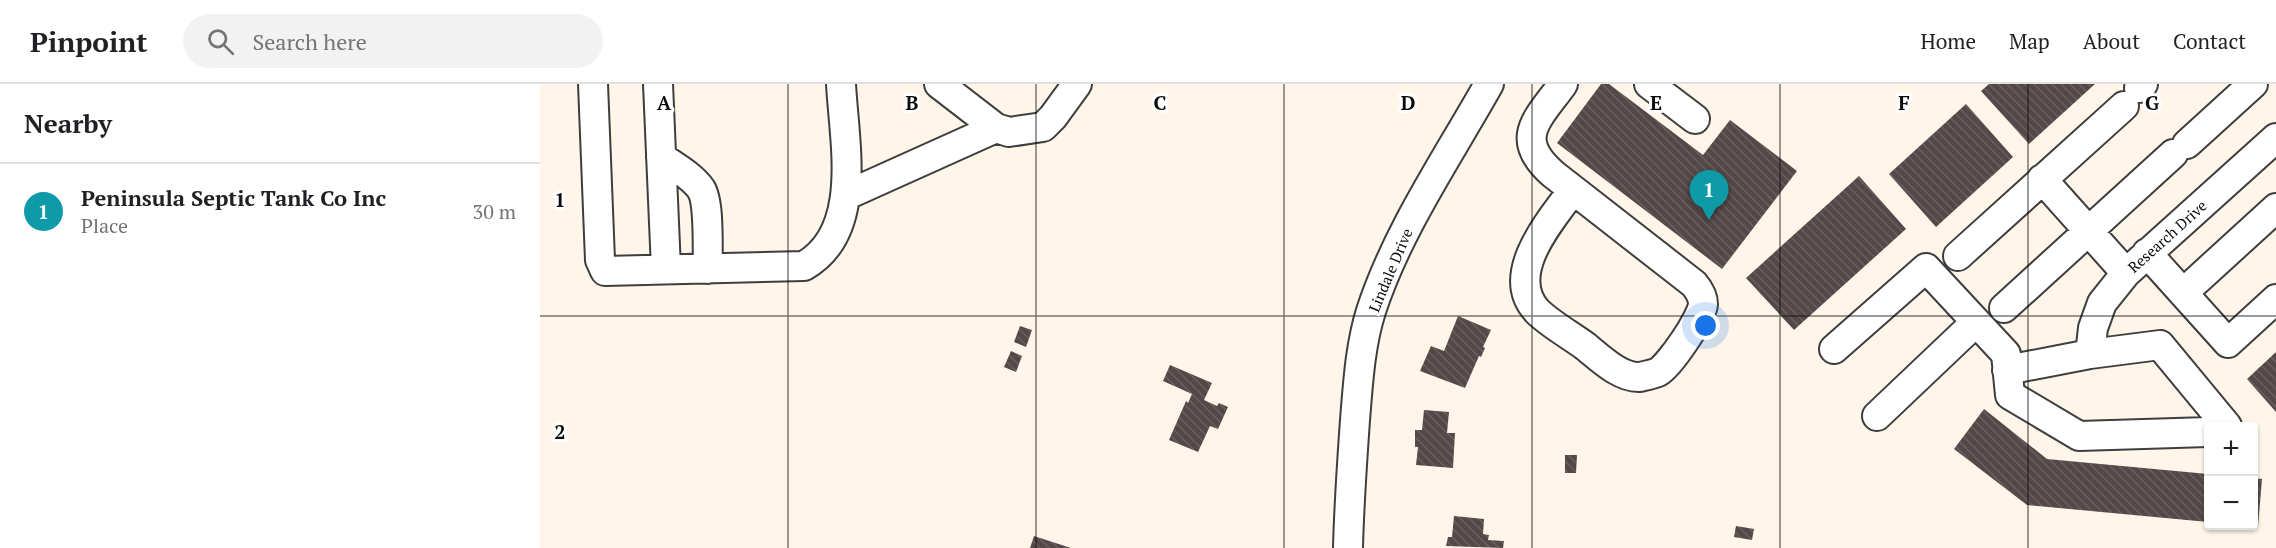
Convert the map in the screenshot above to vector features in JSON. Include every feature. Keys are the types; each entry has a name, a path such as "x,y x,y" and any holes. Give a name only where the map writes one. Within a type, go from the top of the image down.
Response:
{"street":[{"path":"593,84 600,260 604,271 804,266 816,260 828,245 841,220 847,195 841,84"},
{"path":"658,84 666,269"},
{"path":"939,84 996,128 1009,132 1042,127 1053,117 1077,84"},
{"name":"Lindale Drive","path":"1348,548 1349,497 1359,372 1371,314 1382,282 1415,214 1490,84"},
{"path":"1563,84 1534,126 1530,141 1534,153 1543,165 1694,284 1701,293 1703,305 1699,317 1669,361 1658,372 1640,377 1626,374 1612,367 1537,310 1527,293 1526,276 1529,257 1538,237 1573,190"},
{"path":"1649,84 1695,119"},
{"path":"2004,308 2253,84"},
{"path":"1958,256 2135,93"},
{"path":"847,195 996,128"},
{"name":"Research Drive","path":"2090,354 2093,328 2102,303 2126,273 2276,138"},
{"path":"661,157 691,179 701,190 706,202 708,269"},
{"path":"2042,179 2126,273"},
{"path":"2183,293 2276,208"},
{"path":"2147,253 2228,343 2276,299"},
{"path":"1834,349 1926,268 2006,354 2010,395 2079,436 2204,432"},
{"path":"1877,416 1976,322"},
{"path":"2007,370 2090,354 2160,345 2224,422"}],"building":[{"path":"1601,84 1609,84 1703,155 1730,120 1797,171 1722,269 1557,143"},
{"path":"1989,84 2095,84 2029,144 1981,91"},
{"path":"1966,104 2013,157 1936,227 1889,174"},
{"path":"1859,176 1906,229 1794,330 1746,278"},
{"path":"1458,316 1491,330 1481,357 1479,356 1465,388 1420,371 1431,346 1444,351"},
{"path":"1020,326 1032,330 1026,347 1014,342"},
{"path":"1011,351 1022,356 1016,372 1004,367"},
{"path":"2276,352 2276,412 2247,379"},
{"path":"1170,365 1212,383 1204,400 1217,406 1219,403 1228,407 1218,429 1210,426 1198,452 1169,440 1186,401 1188,403 1192,394 1163,381"},
{"path":"1984,409 2047,459 2204,474 2204,522 2027,505 1954,449"},
{"path":"1424,410 1449,412 1447,433 1455,433 1453,468 1416,465 1418,447 1415,447 1415,430 1422,430"},
{"path":"1565,455 1577,455 1576,473 1565,473"},
{"path":"2258,478 2262,479 2258,526"},
{"path":"1454,516 1484,519 1483,534 1489,535 1488,540 1504,541 1503,548 1446,546 1448,537 1452,537"},
{"path":"1736,526 1754,529 1752,540 1734,537"},
{"path":"1034,536 1071,548 1030,548"}],"place":[{"name":"Peninsula Septic Tank Co Inc","path":"1709,220"}]}
